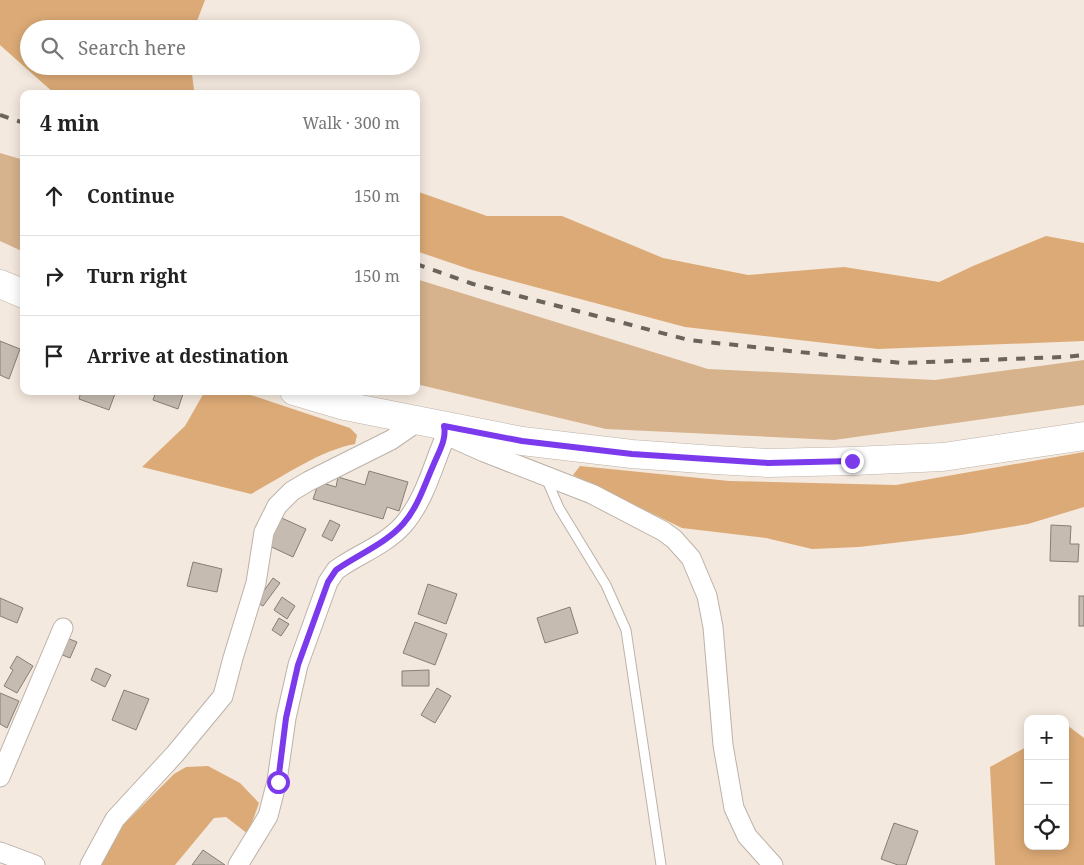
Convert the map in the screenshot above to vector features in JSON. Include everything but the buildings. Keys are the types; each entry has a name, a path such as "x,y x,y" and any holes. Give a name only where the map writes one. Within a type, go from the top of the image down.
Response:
{"main road":[{"path":"0,284 20,292"},
{"path":"307,395 344,406 437,427 522,441 623,453 768,463 943,457 1084,436"}],"street":[{"path":"238,865 268,816 278,782 286,718 298,665 328,582 336,570 386,539 402,525 420,498 437,427"},
{"path":"90,865 116,819 224,696 233,658 256,583 264,532 277,506 301,486 391,440 437,427 484,452 592,494 650,524 674,539 691,558 705,591 713,627 724,745 734,808 746,836 773,865"},
{"path":"0,777 63,628"},
{"path":"0,852 35,865"}],"lane":[{"path":"545,476 559,508 606,585 626,630 661,865"}],"shaded area":[{"path":"0,0 205,0 197,20 20,20 20,63 0,45"},
{"path":"34,75 192,75 194,90 51,90"},
{"path":"0,153 20,159 20,250 0,241"},
{"path":"420,192 487,216 562,216 663,258 748,275 844,267 939,282 1046,236 1084,243 1084,341 878,349 685,327 472,270 420,252"},
{"path":"420,280 708,369 935,380 1084,360 1084,405 834,440 606,429 420,385"},
{"path":"203,395 251,395 350,428 357,435 355,444 315,458 251,494 142,467 185,426"},
{"path":"1084,452 1084,507 1028,524 961,535 859,547 812,549 766,538 682,528 573,475 580,466 729,481 896,485"},
{"path":"1069,727 1084,738 1084,865 995,865 990,767 1024,748 1024,850 1069,850"},
{"path":"208,766 240,783 259,803 248,834 226,817 214,818 175,865 101,865 124,824 174,774 186,767"}],"railway":[{"path":"0,115 20,122"},
{"path":"420,265 473,284 689,340 901,363 1084,355"}],"route":[{"path":"278,782 286,718 298,665 328,582 336,570 386,539 402,525 413,510 426,486 446,435 444,426 522,441 632,454 768,463 852,461"}]}
